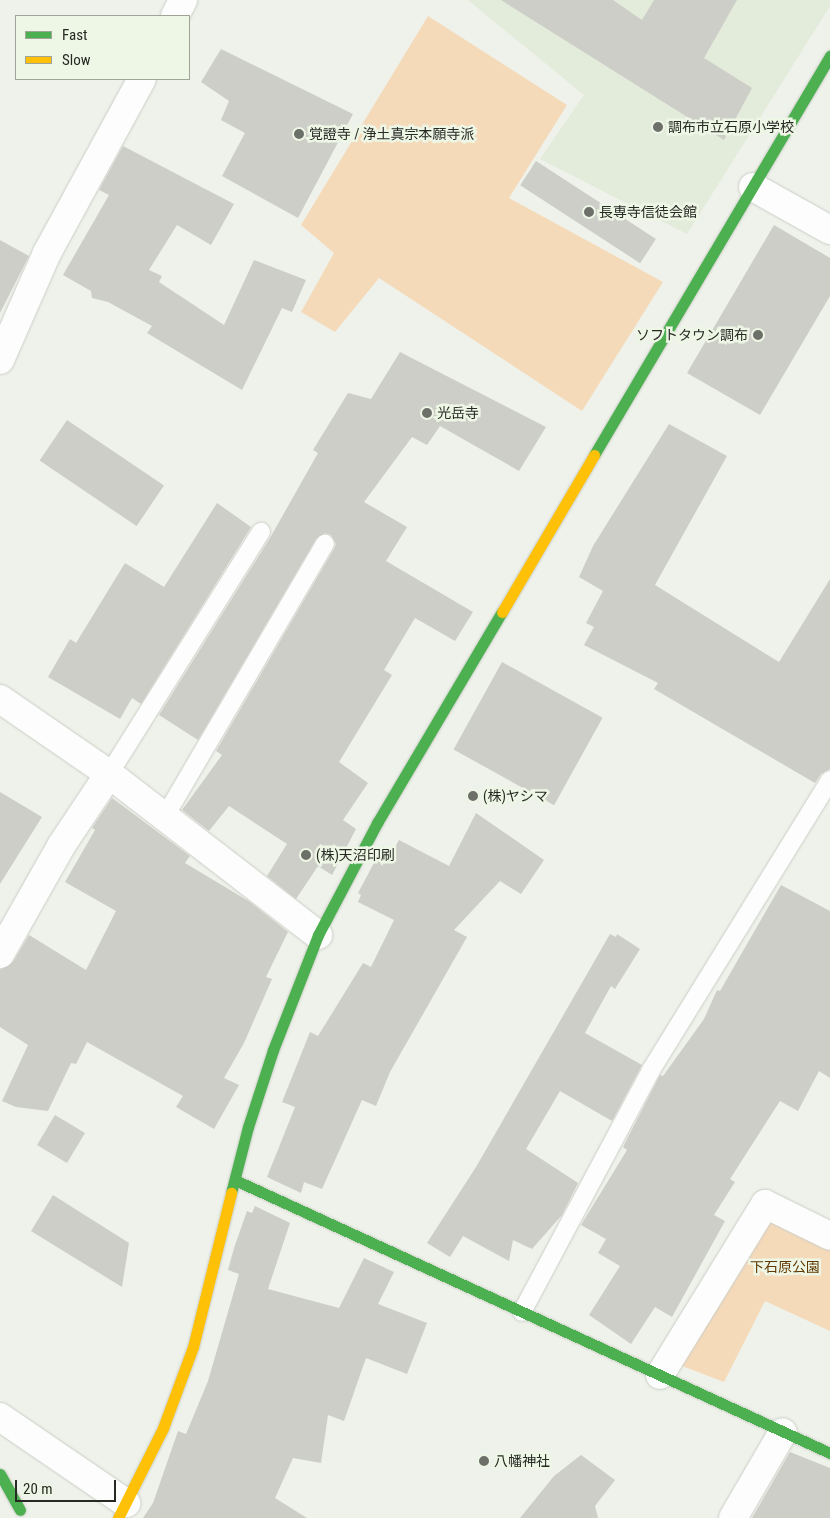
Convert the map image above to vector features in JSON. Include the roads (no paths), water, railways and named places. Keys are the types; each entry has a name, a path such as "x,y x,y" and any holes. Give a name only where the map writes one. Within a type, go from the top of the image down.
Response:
{"main road":[{"path":"122,1510 163,1428 192,1347 235,1180 273,1050 318,935 377,823 830,56"},
{"path":"235,1180 830,1453"},
{"path":"0,1474 20,1510"},
{"path":"0,1496 32,1518"}],"street":[{"path":"175,15 182,0"},
{"path":"0,360 47,254 141,80"},
{"path":"752,187 830,230"},
{"path":"0,700 109,774 318,935"},
{"path":"0,954 62,846 109,774"},
{"path":"660,1375 766,1204 830,1236"},
{"path":"0,1417 122,1510"},
{"path":"733,1518 783,1432"}],"lane":[{"path":"109,774 262,532"},
{"path":"164,818 325,544"},
{"path":"522,1312 650,1070 830,780"}],"place":[{"name":"調布市立石原小学校","path":"658,127"},
{"name":"覚證寺 / 浄土真宗本願寺派","path":"299,134"},
{"name":"長専寺信徒会館","path":"589,212"},
{"name":"ソフトタウン調布","path":"758,335"},
{"name":"光岳寺","path":"427,413"},
{"name":"(株)ヤシマ","path":"473,796"},
{"name":"(株)天沼印刷","path":"306,855"},
{"name":"八幡神社","path":"484,1461"}],"park label":[{"name":"下石原公園","path":"785,1267"}]}
